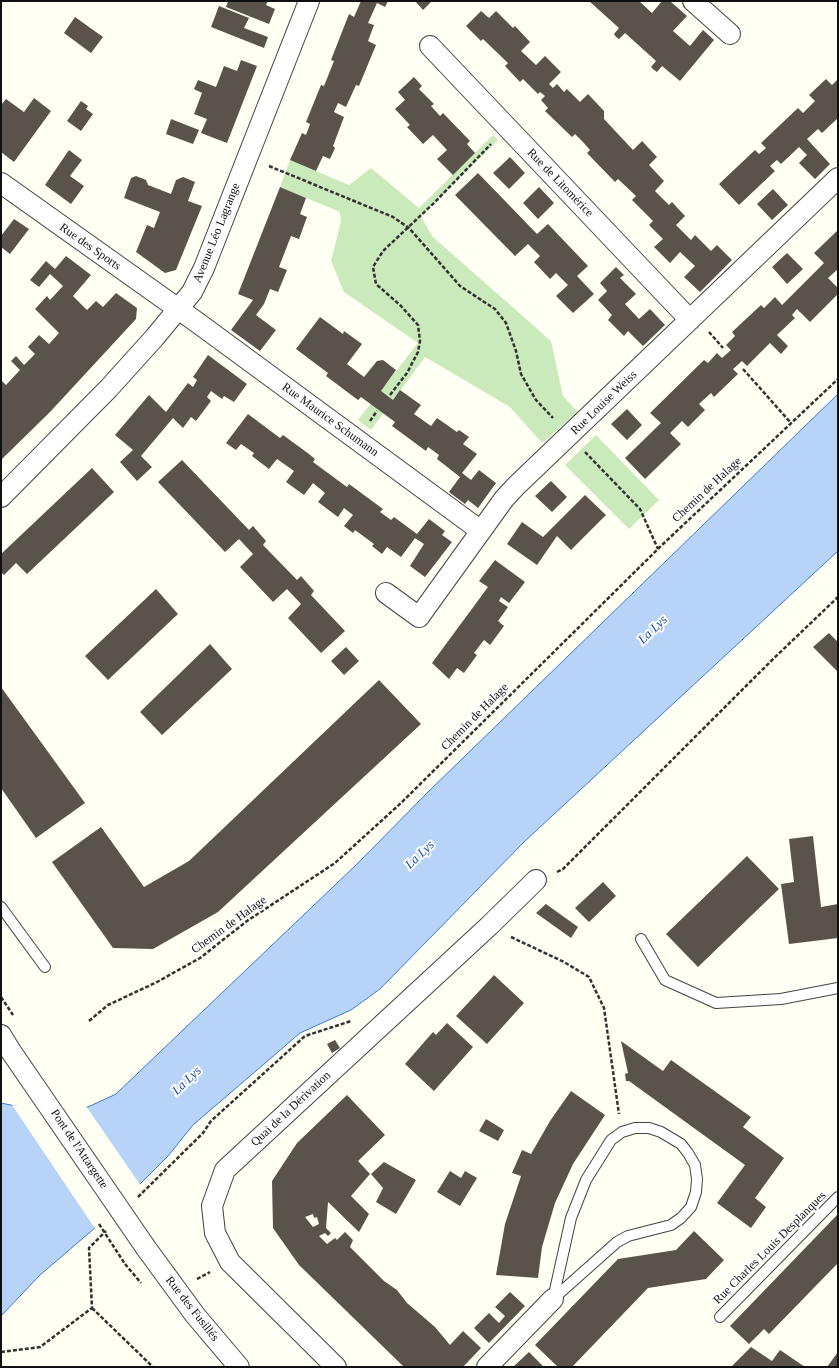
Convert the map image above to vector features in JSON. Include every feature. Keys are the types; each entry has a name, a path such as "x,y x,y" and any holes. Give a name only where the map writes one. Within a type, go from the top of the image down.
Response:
{"street":[{"name":"Avenue Léo Lagrange","path":"1,497 109,388 179,310 192,292 204,268 309,1"},
{"path":"693,1 730,34"},
{"name":"Rue de Litomérice","path":"430,46 690,320"},
{"name":"Rue Louise Weiss","path":"386,593 419,617 504,499 838,178"},
{"name":"Rue des Sports","path":"1,183 179,310"},
{"name":"Rue Maurice Schumann","path":"179,310 481,531"},
{"name":"Quai de la Dérivation","path":"336,1367 283,1317 230,1262 215,1233 212,1206 225,1170 489,926 536,880"},
{"name":"Pont de l'Attargette","path":"6,1042 146,1248"},
{"name":"Rue des Fusillés","path":"146,1248 195,1315 239,1367"},
{"path":"488,1367 553,1298"}],"lane":[{"path":"1,907 45,967"},
{"path":"641,939 664,980 716,1003 781,999 838,988"},
{"path":"635,1128 649,1128 661,1132 681,1144 695,1165 697,1179 696,1192 691,1207 681,1218 671,1225 628,1236 617,1242 553,1298 569,1225 578,1197 603,1150 611,1140 622,1132 635,1128"},
{"name":"Rue Charles Louis Desplanques","path":"720,1317 838,1198"}],"path":[{"path":"390,395 407,373 418,352 420,341 418,326 401,306 376,284 373,267 383,251 458,180 507,127"},
{"path":"248,158 394,217 409,228 460,286 495,309 506,322 516,351 521,374 536,400 568,437 640,509 658,550"},
{"path":"743,369 791,423"},
{"name":"Chemin de Halage","path":"89,1021 108,1005 157,982 200,958 247,921 334,863 401,803 658,550 838,379"},
{"path":"536,880 563,869 771,661 838,597"},
{"path":"489,926 564,962 589,977 604,1008 622,1132"},
{"path":"92,1308 153,1367"}],"green space":[{"path":"493,135 498,140 421,216 432,236 551,341 563,396 578,412 542,443 510,407 425,357 371,430 358,420 418,343 344,292 331,261 341,222 340,212 280,187 290,160 349,185 371,168 419,208"},
{"path":"596,435 659,500 629,529 565,465"}],"water":[{"name":"La Lys","path":"838,394 838,551 524,842 380,989 351,1010 300,1033 193,1125 168,1156 103,1221 40,1275 1,1316 1,1103 40,1111 55,1112 88,1107 116,1094 357,864 430,790"}],"pier":[{"path":"12,1105 55,1110 86,1106 141,1186 96,1230"}],"building":[{"path":"228,1 268,1 266,5 275,9 269,24 226,7"},
{"path":"361,1 388,1 385,7 377,3 368,23 374,25 368,41 376,45 359,86 356,85 346,107 338,103 334,112 344,117 333,146 335,148 330,159 323,156 316,171 290,160 302,133 306,135 310,124 306,122 321,85 324,86 334,61 331,60 349,14 354,17"},
{"path":"415,1 432,1 423,10"},
{"path":"589,1 639,1 652,13 662,1 670,1 687,16 673,31 690,46 703,30 714,40 680,81 662,66 657,72 654,70 651,67 656,61 625,33 619,39 616,37 614,34 619,28"},
{"path":"219,6 249,18 244,28 268,37 264,48 211,27"},
{"path":"481,11 489,18 496,11 513,28 515,26 530,42 521,51 536,65 545,56 561,72 549,84 553,88 557,84 564,92 567,89 580,102 588,94 604,111 604,119 633,150 642,141 657,157 649,165 664,181 655,191 669,205 672,202 685,216 676,225 691,240 695,235 711,251 717,245 732,260 700,292 684,277 695,266 680,252 670,263 654,247 663,239 649,225 653,221 632,200 636,196 618,179 615,182 587,153 590,150 582,141 575,134 572,137 545,111 548,108 541,100 545,96 540,92 538,94 523,79 520,82 505,66 508,63 483,39 481,41 466,26"},
{"path":"75,17 103,37 91,53 64,33"},
{"path":"241,60 257,66 227,143 201,133 207,119 194,114 202,93 194,89 198,80 216,87 224,66 237,71"},
{"path":"414,77 422,86 419,89 434,104 431,106 440,116 443,113 470,141 467,144 475,153 453,175 437,159 447,150 433,135 423,144 407,127 410,125 395,109 405,100 398,92"},
{"path":"826,79 832,85 838,79 838,118 822,133 818,129 807,139 830,164 815,179 799,163 807,155 799,147 781,164 777,160 770,166 775,171 739,205 719,184 755,150 759,154 766,148 761,143 798,108 803,113 815,101 809,95"},
{"path":"34,98 51,111 14,162 1,152 1,105 6,99 24,112"},
{"path":"81,101 88,106 86,109 93,114 81,131 67,121"},
{"path":"171,119 199,130 193,144 166,134"},
{"path":"69,150 82,160 70,176 84,186 71,204 45,185"},
{"path":"510,157 525,173 509,189 493,173"},
{"path":"478,173 537,234 548,224 588,266 577,276 594,294 573,313 556,296 568,285 556,273 550,279 534,262 540,256 528,244 515,256 455,195"},
{"path":"136,176 146,180 148,185 171,194 176,180 183,177 195,182 188,201 202,206 176,270 165,273 136,252 147,225 154,228 160,212 124,198 131,178"},
{"path":"280,187 306,198 300,214 307,217 299,239 291,236 279,267 287,270 278,292 270,289 264,304 256,315 276,330 260,351 231,330 253,300 238,294"},
{"path":"539,187 554,203 538,219 523,203"},
{"path":"773,189 788,205 772,220 757,204"},
{"path":"14,219 29,229 10,254 1,247 1,236"},
{"path":"838,230 838,269 828,278 838,288 838,294 810,322 797,309 792,315 795,318 777,335 788,346 781,354 770,343 747,366 742,361 733,369 738,374 714,397 711,393 699,404 705,410 688,427 682,421 670,433 681,444 645,479 625,458 661,423 650,413 704,360 708,363 717,353 722,358 731,350 726,345 735,336 732,332 761,305 764,308 775,297 782,305 824,263 814,253"},
{"path":"787,253 803,269 787,284 772,267"},
{"path":"66,256 91,275 73,296 87,310 96,301 103,307 116,293 137,308 136,319 50,412 1,460 1,380 6,385 20,370 11,361 16,356 24,365 35,354 28,347 39,335 49,344 59,333 35,309 47,296 50,300 63,286 50,274 39,287 30,280 46,261 55,269"},
{"path":"616,267 624,275 620,278 636,294 625,304 639,319 650,309 665,325 643,346 628,331 624,336 608,320 612,315 598,300 607,291 600,283"},
{"path":"320,317 343,334 344,331 362,344 347,364 364,377 377,361 383,360 396,370 381,391 393,400 400,390 421,405 414,414 431,426 437,418 457,432 459,430 469,437 463,444 477,454 462,473 471,480 479,470 496,483 478,508 468,500 465,504 449,492 460,477 437,459 439,455 428,447 426,451 392,426 395,422 361,397 358,400 326,376 328,373 296,349"},
{"path":"208,355 247,384 234,402 224,396 222,399 211,391 207,397 211,401 196,421 191,417 183,428 173,418 141,456 152,467 137,481 120,462 133,450 115,435 149,395 166,412 188,383 193,387 197,380 193,377"},
{"path":"627,409 642,425 627,440 611,424"},
{"path":"248,414 280,438 283,435 309,454 315,459 313,462 347,487 349,484 383,509 380,512 391,520 394,517 417,534 429,519 445,531 442,535 452,542 425,577 410,566 424,544 415,538 401,557 387,547 382,554 372,546 374,544 355,530 353,533 344,526 353,515 344,508 338,517 318,502 325,493 313,483 304,495 286,482 294,471 277,459 269,469 252,456 254,453 241,444 236,450 226,443"},
{"path":"182,460 249,530 253,526 266,541 263,545 297,580 301,576 314,591 311,595 345,631 321,653 288,618 301,604 287,589 273,602 240,567 253,554 239,539 225,552 158,482"},
{"path":"92,468 114,492 27,574 16,563 4,575 1,572 1,554"},
{"path":"551,481 567,497 552,512 535,496"},
{"path":"585,495 606,515 571,550 557,536 537,565 507,544 522,522 543,537"},
{"path":"495,560 525,582 509,603 501,597 499,601 508,607 498,621 504,626 490,645 484,640 474,653 477,655 464,673 457,668 449,679 432,663 488,587 479,581"},
{"path":"156,589 178,614 108,680 85,656"},
{"path":"829,633 838,642 838,672 813,647"},
{"path":"210,644 232,669 162,735 140,712"},
{"path":"346,647 359,661 344,675 331,661"},
{"path":"379,680 421,724 218,912 153,949 113,948 52,862 101,827 144,887 189,861"},
{"path":"1,687 85,803 36,838 1,788"},
{"path":"813,836 821,907 838,904 838,938 789,944 781,884 794,882 789,839"},
{"path":"747,856 779,889 698,967 666,934"},
{"path":"603,882 616,896 589,922 575,908"},
{"path":"546,904 578,927 571,938 536,913"},
{"path":"494,975 524,1003 487,1044 456,1016"},
{"path":"447,1023 473,1047 434,1091 405,1064 433,1032 436,1035"},
{"path":"335,1040 340,1048 332,1053 327,1044"},
{"path":"621,1041 663,1071 671,1060 751,1117 743,1127 784,1158 755,1198 766,1207 751,1228 717,1203 745,1165 629,1081 626,1081 625,1074 628,1073"},
{"path":"571,1091 605,1115 573,1164 555,1203 542,1247 538,1278 496,1275 505,1224 521,1176 512,1173 522,1150 531,1154 550,1121"},
{"path":"347,1095 385,1135 358,1161 370,1174 351,1196 369,1214 359,1232 328,1202 326,1228 331,1233 328,1236 325,1233 319,1236 327,1244 335,1238 337,1240 345,1232 353,1240 350,1247 384,1281 397,1290 407,1303 435,1327 450,1345 463,1331 481,1348 463,1367 404,1367 299,1265 273,1228 272,1181 297,1143","holes":["313,1214 314,1218 317,1217 319,1224 313,1227 305,1217"]},
{"path":"486,1119 504,1130 498,1141 479,1131"},
{"path":"384,1162 416,1180 396,1214 376,1202 383,1188 371,1174"},
{"path":"450,1171 461,1178 465,1171 477,1178 460,1206 437,1192"},
{"path":"838,1214 838,1263 769,1334 764,1329 749,1344 730,1326"},
{"path":"694,1231 724,1260 706,1279 648,1288 572,1367 558,1367 535,1345 618,1259 676,1250"},
{"path":"510,1292 525,1306 489,1343 474,1328 489,1313 499,1323 505,1316 495,1307"},
{"path":"751,1347 772,1361 780,1350 805,1367 731,1367"},
{"path":"529,1352 544,1367 513,1367"},
{"path":"838,1352 838,1367 827,1367"}]}
